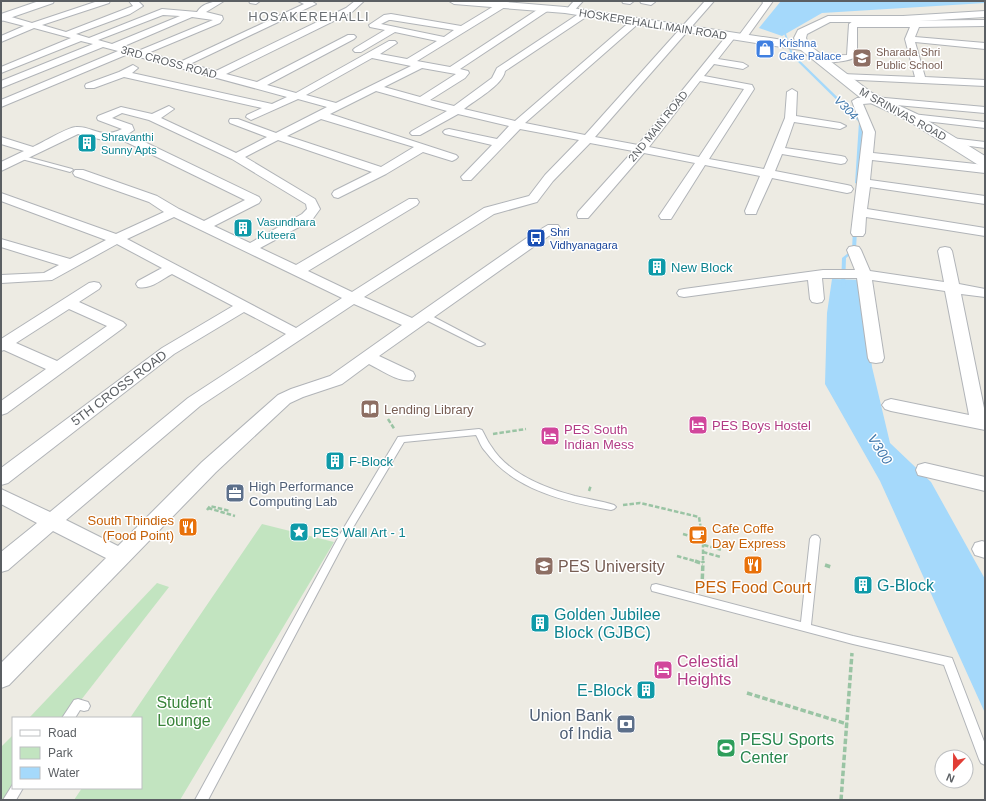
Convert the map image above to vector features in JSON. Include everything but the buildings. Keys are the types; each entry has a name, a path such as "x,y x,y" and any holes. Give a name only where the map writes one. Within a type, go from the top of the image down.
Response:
{"street":[{"path":"1,18 49,1"},
{"path":"1,39 34,25 106,1"},
{"path":"65,34 127,12 139,6 133,1"},
{"path":"208,16 201,12 220,1"},
{"path":"181,65 312,4 302,1"},
{"path":"216,75 349,10 360,1"},
{"name":"HOSKEREHALLI MAIN ROAD","path":"454,1 502,5 519,3 799,47"},
{"path":"569,11 579,1"},
{"path":"1,564 194,402 489,211 505,205 533,199 549,178 587,139 710,1"},
{"path":"742,38 769,2 766,1"},
{"path":"407,63 502,5"},
{"path":"451,71 546,8"},
{"path":"1,70 162,12 219,18 217,21 139,54"},
{"path":"407,19 418,12"},
{"path":"416,133 456,110 496,80 500,76 500,70 586,13"},
{"path":"113,47 192,14"},
{"path":"799,47 802,32 828,19 903,19 985,14"},
{"path":"446,40 373,25 388,17 462,29"},
{"name":"3RD CROSS ROAD","path":"1,18 34,25 150,58 338,107"},
{"path":"467,177 518,125 636,21"},
{"path":"974,23 985,46"},
{"path":"819,59 848,58 852,56 853,24 985,23"},
{"path":"916,24 910,40 921,80"},
{"path":"358,50 392,30"},
{"path":"257,86 351,36"},
{"name":"2ND MAIN ROAD","path":"583,215 641,149 731,36"},
{"path":"910,40 985,46"},
{"path":"251,117 298,96 392,43"},
{"path":"1,85 102,44"},
{"name":"M SRINIVAS ROAD","path":"799,47 819,59 874,100 912,117 985,163"},
{"path":"1,104 127,51"},
{"path":"372,55 464,74 422,100"},
{"path":"90,86 123,74 150,58"},
{"path":"711,61 743,66"},
{"path":"236,157 420,65"},
{"path":"123,74 273,107"},
{"path":"842,77 985,83"},
{"path":"666,216 749,89 748,87 741,85 697,78"},
{"path":"376,88 518,125 847,189"},
{"path":"751,211 778,150 790,118 792,92"},
{"path":"858,233 865,183 869,132 857,101 874,100 985,110"},
{"path":"1,167 77,130 108,138 120,134 128,130 128,127 102,118 125,108 153,118 236,157 311,202 314,209 307,217 249,248"},
{"path":"153,118 169,109"},
{"path":"321,115 452,157"},
{"path":"912,117 985,125"},
{"path":"790,118 840,126"},
{"path":"234,121 382,171"},
{"path":"449,132 500,143"},
{"path":"120,134 255,200 204,227"},
{"path":"1,140 34,151"},
{"path":"951,141 985,145"},
{"path":"338,194 382,171 418,150 420,147"},
{"path":"778,150 841,160"},
{"path":"867,156 985,169"},
{"path":"75,171 153,199 174,212 204,227 353,298 419,320"},
{"path":"865,183 985,200"},
{"path":"1,196 117,239 242,307 297,334"},
{"path":"297,271 413,202"},
{"path":"1,279 47,277 117,239 174,212"},
{"path":"861,212 985,232"},
{"path":"1,678 209,467 284,399 290,395 329,383 536,238 553,228"},
{"path":"1,243 72,264"},
{"path":"854,250 864,274 876,358"},
{"path":"945,251 976,412 983,424"},
{"path":"143,284 171,269"},
{"path":"684,293 819,275 864,274 985,293"},
{"path":"817,299 819,275"},
{"path":"2,345 94,286"},
{"path":"1,409 118,326 69,303"},
{"name":"5TH CROSS ROAD","path":"1,478 168,351 242,307"},
{"path":"2,345 58,368"},
{"path":"368,357 407,376"},
{"path":"891,405 983,424"},
{"path":"925,470 985,484"},
{"path":"1,496 120,556"}],"lane":[{"path":"20,157 75,171"},
{"path":"419,320 481,344"},
{"path":"201,800 342,539 401,439 479,432 489,452 510,472 541,488 584,502 611,507"},
{"path":"806,627 815,539"},
{"path":"656,588 853,640 948,661 985,759"},
{"path":"69,717 78,704 84,706"},
{"path":"9,800 17,789"}],"path":[{"path":"480,436 526,429"},
{"path":"611,507 640,503 699,517 703,540 701,600"},
{"path":"230,511 210,506 208,509 230,516 235,516"},
{"path":"683,534 703,540"},
{"path":"703,545 722,550"},
{"path":"703,552 721,557"},
{"path":"677,556 703,564"},
{"path":"841,800 853,640"},
{"path":"747,693 847,724"}],"green space":[{"name":"Student Lounge","path":"262,524 334,542 180,800 74,800 81,789 142,789 142,717 131,717"},
{"path":"157,583 169,587 68,717 30,717"},
{"path":"12,736 12,789 4,800 1,800 1,747"}],"water":[{"path":"781,1 985,1 985,3 822,13 782,36 759,28"},
{"path":"832,279 863,280 872,367 890,443 931,482 985,579 985,713 880,481 825,384 827,313"}],"waterway":[{"name":"V304","path":"783,28 792,54 861,122 857,183"},
{"name":"V300","path":"843,287 844,258 854,250 855,230"}],"place":[{"name":"Krishna Cake Palace","path":"765,49"},
{"name":"Sharada Shri Public School","path":"862,58"},
{"name":"Shravanthi Sunny Apts","path":"87,143"},
{"name":"Vasundhara Kuteera","path":"243,228"},
{"name":"Shri Vidhyanagara","path":"536,238"},
{"name":"New Block","path":"657,267"},
{"name":"Lending Library","path":"370,409"},
{"name":"PES Boys Hostel","path":"698,425"},
{"name":"PES South Indian Mess","path":"550,436"},
{"name":"F-Block","path":"335,461"},
{"name":"High Performance Computing Lab","path":"235,493"},
{"name":"South Thindies (Food Point)","path":"188,527"},
{"name":"PES Wall Art - 1","path":"299,532"},
{"name":"Cafe Coffe Day Express","path":"698,535"},
{"name":"PES Food Court","path":"753,565"},
{"name":"PES University","path":"544,566"},
{"name":"G-Block","path":"863,585"},
{"name":"Golden Jubilee Block (GJBC)","path":"540,623"},
{"name":"Celestial Heights","path":"663,670"},
{"name":"E-Block","path":"646,690"},
{"name":"Union Bank of India","path":"626,724"},
{"name":"PESU Sports Center","path":"726,748"}],"district":[{"name":"HOSAKEREHALLI","path":"309,16"}]}
